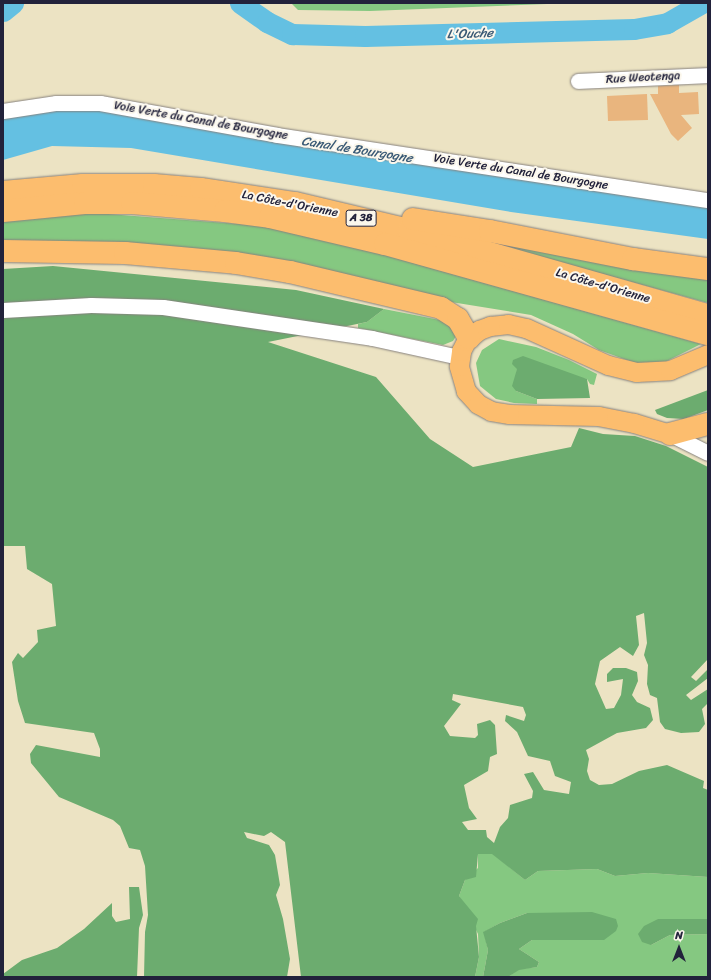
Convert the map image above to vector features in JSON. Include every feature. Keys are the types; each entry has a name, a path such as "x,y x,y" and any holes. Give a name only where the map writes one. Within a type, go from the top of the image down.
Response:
{"highway":[{"name":"La Côte-d'Orienne","path":"3,192 108,184 201,189 250,195 343,214 409,230 708,315"},
{"path":"250,195 490,231 633,259 708,269"},
{"name":"La Côte-d'Orienne","path":"3,210 85,204 132,203 225,211 270,217 385,244 708,334"},
{"path":"3,251 125,252 228,262 290,272 441,308 458,319 464,348"},
{"path":"670,434 708,424"}],"main road":[{"path":"670,434 634,423 598,416 509,414 491,411 478,404 466,391 464,348 490,326 515,325 542,334 608,365 649,373 670,370 708,354"}],"street":[{"name":"Rue Weotenga","path":"578,81 708,75"},
{"name":"Voie Verte du Canal de Bourgogne","path":"3,112 56,102 100,103 277,134 708,200"},
{"path":"3,310 91,305 164,307 372,338 464,348"},
{"path":"670,434 708,453"}],"green space":[{"path":"291,3 573,3 370,11 298,10"},
{"path":"95,213 267,226 350,245 701,344 663,363 635,363 599,350 573,334 531,315 451,302 402,289 3,245 3,220"},
{"path":"490,240 708,277 708,303 490,243"},
{"path":"53,266 296,290 384,309 367,322 268,342 376,377 430,439 473,467 571,447 579,428 603,434 635,436 666,446 708,467 708,659 691,677 696,681 708,669 708,678 686,695 691,700 708,689 708,703 702,709 705,724 699,732 681,733 665,729 660,722 657,698 650,695 647,684 648,665 644,655 647,643 644,613 636,616 639,645 633,656 620,647 600,661 595,684 606,709 614,708 621,695 623,679 607,682 607,674 613,668 626,668 637,672 638,681 632,695 637,702 650,708 653,720 646,728 617,733 586,750 589,759 587,771 590,780 599,785 612,784 639,771 667,765 704,781 703,788 708,790 708,877 648,873 615,876 597,869 538,871 525,880 492,854 478,854 476,877 465,880 459,896 478,919 476,926 479,957 475,977 301,977 285,842 271,832 264,836 244,832 247,838 269,845 275,855 280,885 276,895 283,919 290,959 287,977 144,977 145,932 148,915 145,866 140,850 129,848 120,826 113,820 59,797 31,763 30,754 36,745 100,757 100,749 94,733 25,723 18,701 12,662 18,653 23,658 38,642 37,630 56,626 52,584 27,569 25,546 3,546 3,269","holes":["453,694 523,707 526,715 524,721 506,715 505,721 517,732 528,756 550,761 555,776 571,782 569,794 544,790 533,772 524,774 533,791 532,798 510,805 508,818 500,827 494,843 487,837 486,830 468,830 462,822 477,819 469,808 464,785 488,771 490,757 497,754 495,725 490,720 477,724 478,735 475,738 450,736 444,726 461,704 452,700"]},
{"path":"384,309 450,322 458,333 453,341 443,345 358,328 358,324 367,322"},
{"path":"499,339 536,347 569,360 597,374 594,385 590,384 587,379 517,369 516,391 537,399 537,404 514,403 496,399 480,386 476,363 482,350"},
{"path":"523,356 587,379 590,398 537,399 516,391 512,386 517,369 512,364 513,360"},
{"path":"708,390 708,410 684,419 667,418 657,414 655,410"},
{"path":"492,853 525,880 538,871 597,869 615,876 648,873 708,877 708,919 658,919 651,945 670,935 708,934 708,977 508,977 519,969 537,967 539,962 519,949 532,940 604,940 527,913 500,923 484,932 488,950 483,977 475,977 479,957 478,934 459,896 465,880 478,868 478,854"},
{"path":"129,887 139,887 143,915 139,928 137,977 3,977 3,974 22,960 57,948 84,929 112,903 112,916 116,922 130,919"},
{"path":"592,912 616,919 618,926 616,931 604,940 532,940 519,949 539,962 537,967 519,970 508,977 483,977 488,950 483,932 500,923 527,913"},
{"path":"658,919 708,919 708,934 670,935 651,945 642,942 638,934 644,926"}],"water":[{"name":"Canal de Bourgogne","path":"90,107 708,206 708,239 511,212 131,148 52,146 3,160 3,118 41,110"}],"building":[{"path":"679,85 679,93 698,92 699,114 681,115 692,128 678,141 671,134 650,94 658,94 658,86"},
{"path":"647,94 648,120 608,121 607,96"}],"waterway":[{"name":"L'Ouche","path":"3,11 13,3"},
{"name":"L'Ouche","path":"240,3 267,22 292,34 365,36 634,29 667,23 702,3"}]}
